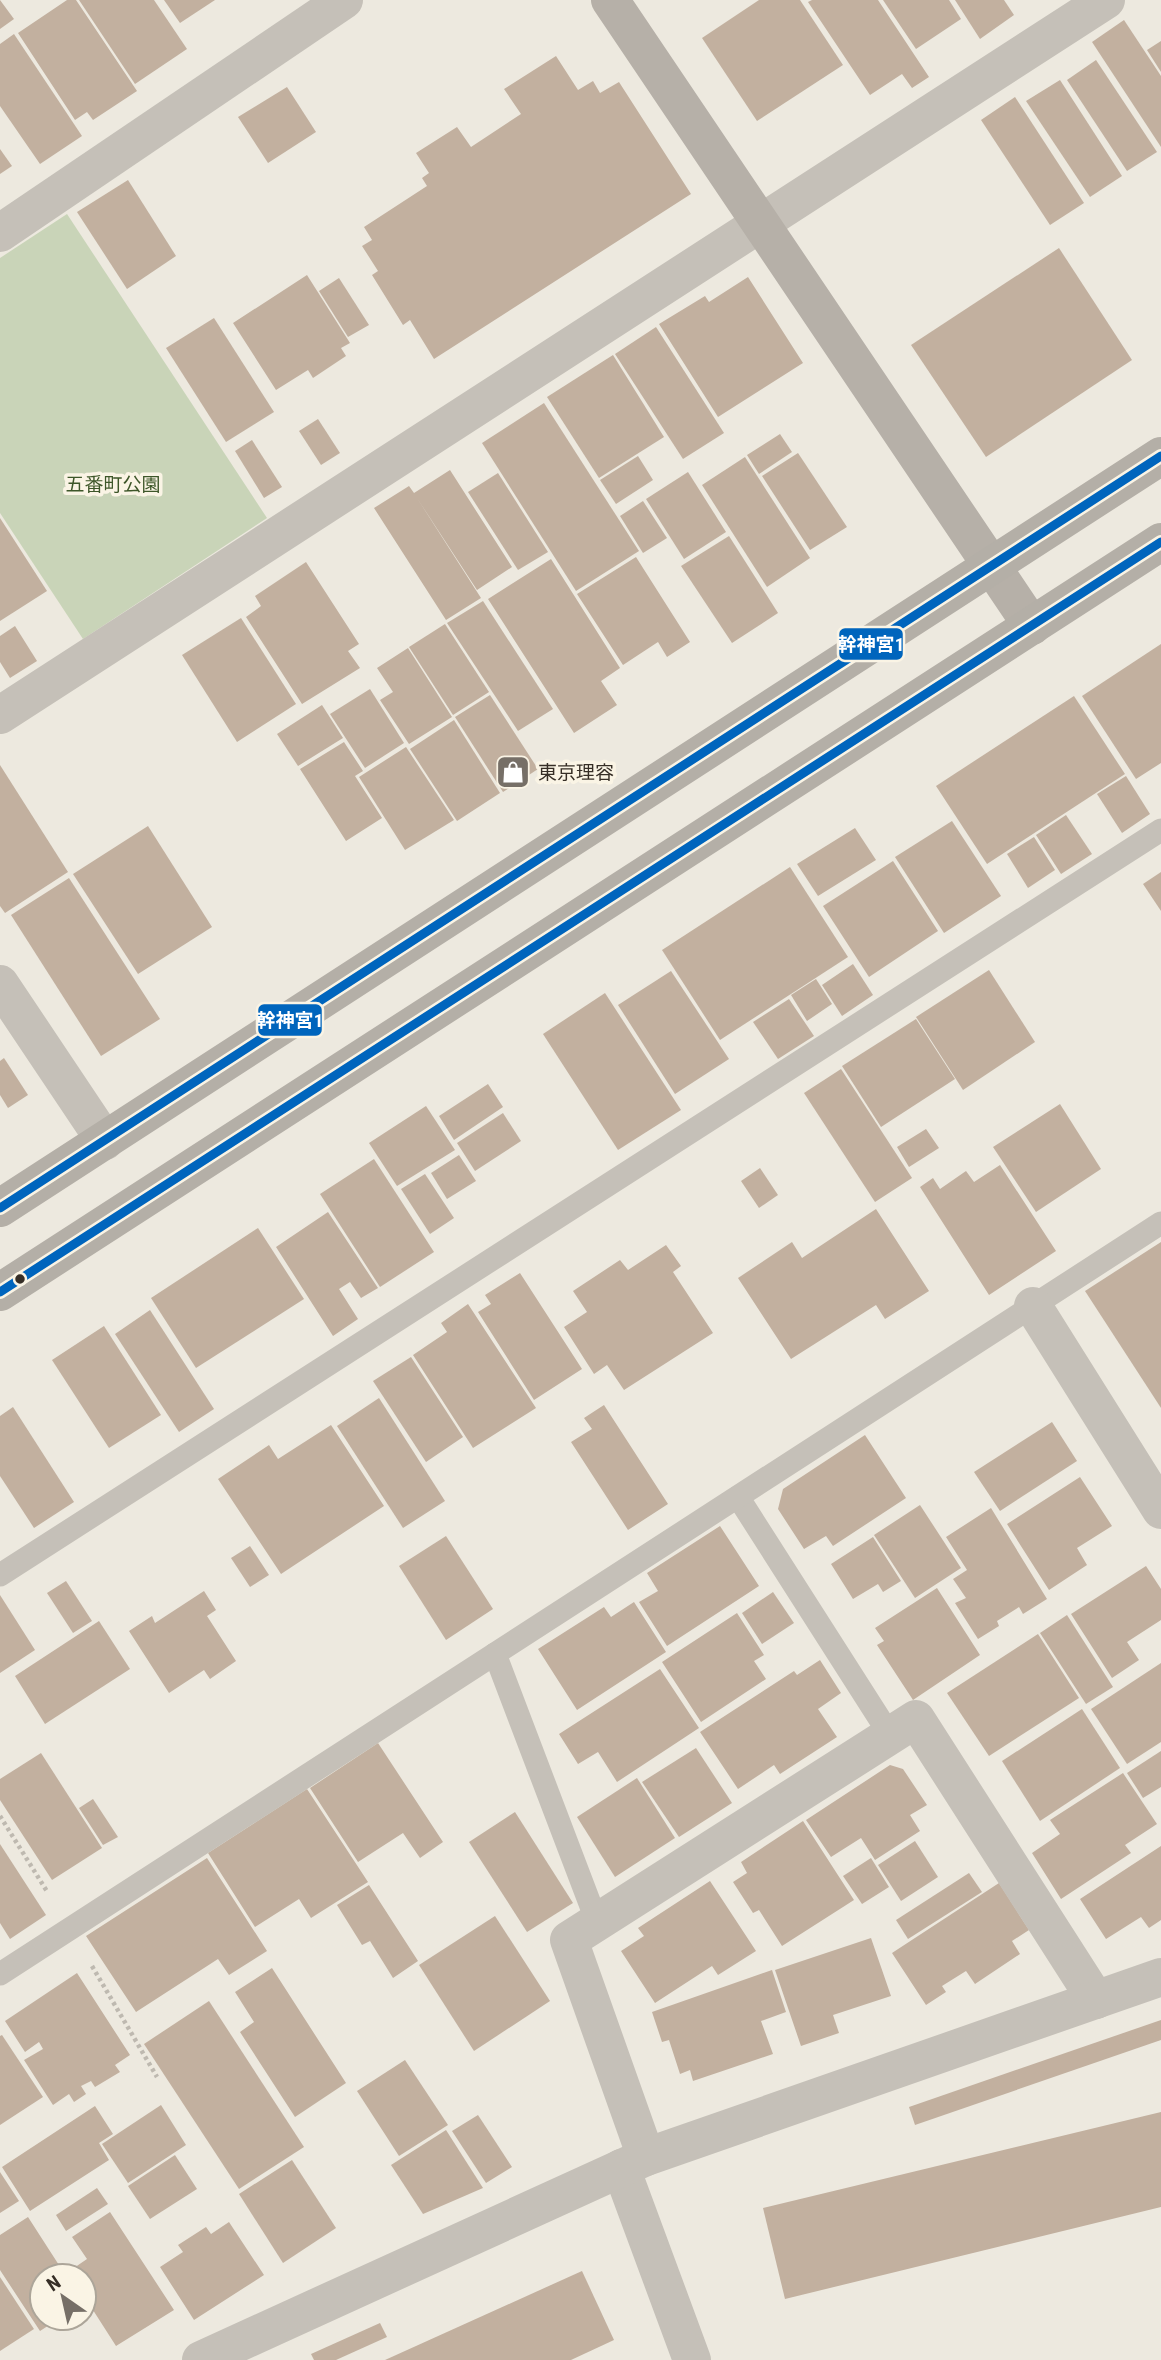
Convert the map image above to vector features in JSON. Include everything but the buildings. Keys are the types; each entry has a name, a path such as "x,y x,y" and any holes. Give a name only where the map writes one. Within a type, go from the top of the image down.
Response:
{"main road":[{"path":"0,1208 1161,456"},
{"path":"0,1292 1161,542"}],"street":[{"path":"0,233 344,0"},
{"path":"610,0 1032,626"},
{"path":"0,715 1106,0"},
{"path":"0,984 105,1140"},
{"path":"1033,1306 1161,1510"},
{"path":"692,2360 569,1940 916,1719 1096,2000"},
{"path":"201,2360 634,2163 1161,1977"}],"lane":[{"path":"0,1575 1161,830"},
{"path":"0,1974 1161,1223"},
{"path":"738,1497 890,1735"},
{"path":"495,1654 597,1922"}],"green space":[{"name":"五番町公園","path":"67,214 267,518 83,639 0,513 0,258"}],"transit line":[{"name":"幹神宮1","path":"0,1208 1161,456"},
{"name":"幹神宮1","path":"0,1292 1161,542"}],"place":[{"name":"東京理容","path":"513,772"}]}
